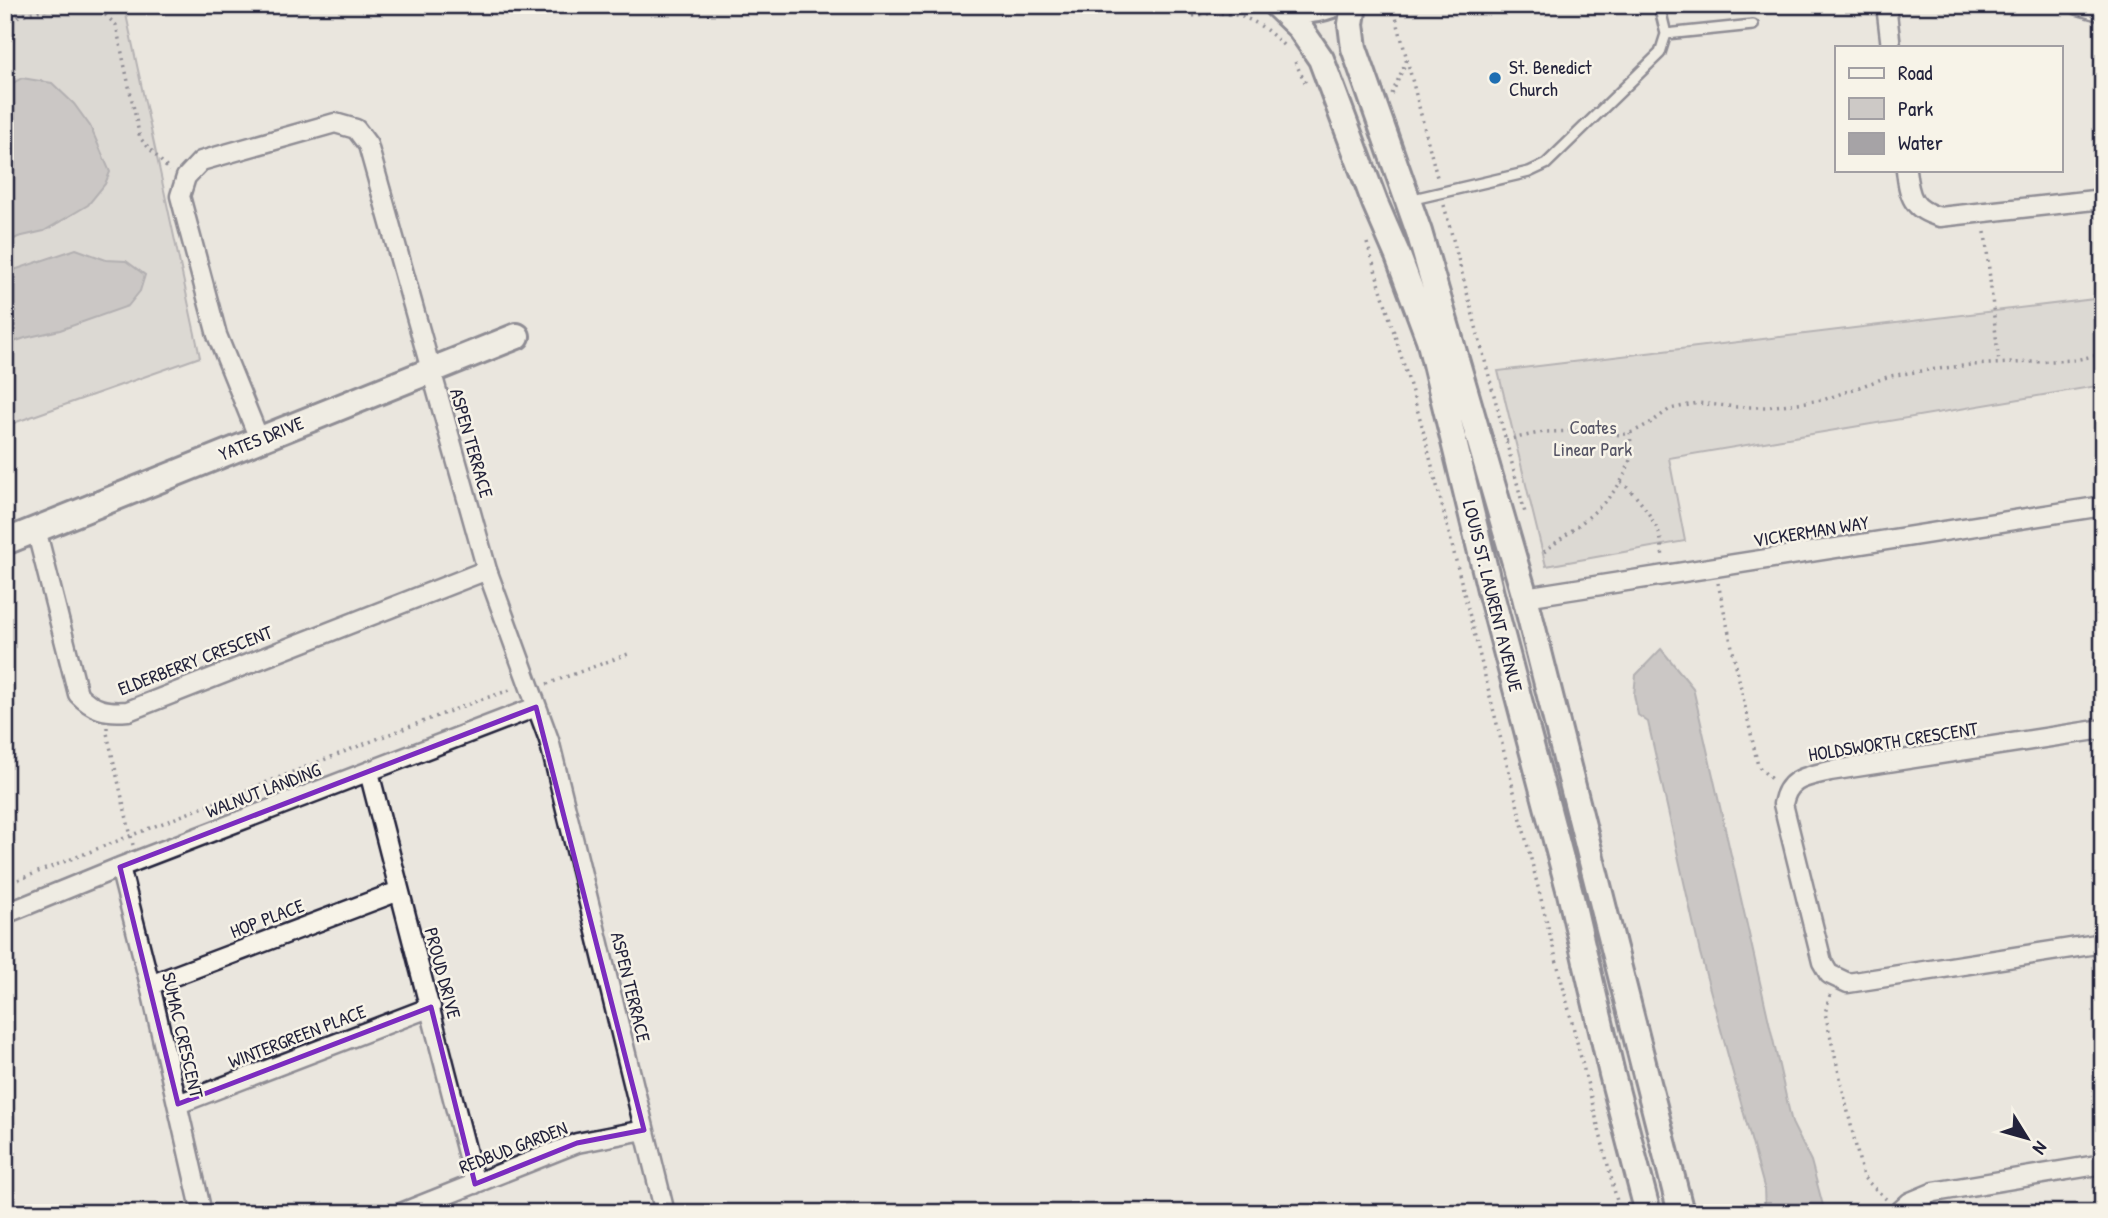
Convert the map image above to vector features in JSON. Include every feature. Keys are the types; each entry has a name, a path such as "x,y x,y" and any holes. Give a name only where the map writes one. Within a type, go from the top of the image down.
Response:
{"main road":[{"path":"1277,5 1300,11 1317,10 1332,5"},
{"name":"LOUIS ST. LAURENT AVENUE","path":"1277,5 1299,27 1321,59 1429,339 1491,594 1570,893 1648,1213"},
{"name":"LOUIS ST. LAURENT AVENUE","path":"1354,5 1352,38 1409,200 1525,597 1682,1213"},
{"name":"YATES DRIVE","path":"5,542 517,336"}],"street":[{"path":"1886,5 1891,46"},
{"path":"2079,5 2103,12"},
{"name":"ASPEN TERRACE","path":"183,186 186,177 201,161 335,122 356,129 368,145 487,570 549,740 665,1213"},
{"path":"1906,172 1911,198 1923,211 1940,217 2103,199"},
{"path":"183,186 180,196 217,335 259,439"},
{"name":"VICKERMAN WAY","path":"1525,597 2103,506"},
{"name":"ELDERBERRY CRESCENT","path":"36,529 78,694 97,709 108,712 128,711 487,570"},
{"name":"WALNUT LANDING","path":"5,914 536,707"},
{"name":"HOLDSWORTH CRESCENT","path":"1785,792 1802,778 1830,771 2103,729"},
{"name":"PROUD DRIVE","path":"369,772 475,1184"},
{"path":"1785,792 1783,804 1822,962 1834,977 1848,983 2103,943"},
{"name":"SUMAC CRESCENT","path":"120,867 202,1213"},
{"name":"HOP PLACE","path":"150,985 398,891"},
{"name":"WINTERGREEN PLACE","path":"178,1104 431,1007"},
{"name":"REDBUD GARDEN","path":"401,1213 577,1143 644,1130"},
{"path":"1898,1212 1910,1202 1934,1192 2103,1164"}],"lane":[{"path":"1409,200 1529,172 1546,164 1660,53 1666,34 1659,5"},
{"path":"1666,34 1753,25"}],"path":[{"path":"5,23 22,15 64,5"},
{"path":"95,5 116,25 140,138 183,186"},
{"path":"105,5 107,17"},
{"path":"1193,16 1217,12 1236,14 1253,20 1290,52 1307,87"},
{"path":"1380,121 1407,58"},
{"path":"1985,232 1999,364"},
{"path":"1365,236 1424,435 1620,1213"},
{"path":"1506,440 1544,432 1579,431 1621,435 1650,423 1670,409 1698,403 1766,407 1823,400 1890,376 1921,371 2075,360 2103,354"},
{"path":"1544,552 1593,512 1616,489 1628,466 1630,433"},
{"path":"1620,481 1640,501 1660,536 1666,575"},
{"path":"1714,567 1758,766 1785,792"},
{"path":"542,686 628,654"},
{"path":"5,885 514,689"},
{"path":"108,712 107,733 135,851"},
{"path":"1834,977 1825,1013 1863,1177 1898,1212"}],"highlighted area":[{"path":"536,707 644,1130 577,1143 475,1184 431,1007 178,1104 120,867"}],"green space":[{"path":"5,5 124,5 200,357 5,426"},
{"name":"Coates Linear Park","path":"2103,298 2103,385 1669,458 1685,541 1546,566 1498,371"}],"water":[{"path":"22,78 52,83 74,104 90,126 110,172 105,184 88,205 44,231 18,237 5,244 5,87"},
{"path":"76,249 106,260 126,261 145,275 140,291 128,306 60,330 5,345 5,273"},
{"path":"1661,649 1693,688 1792,1123 1811,1161 1825,1213 1765,1213 1764,1187 1700,953 1648,722 1638,715 1634,695 1636,675"}],"place":[{"name":"St. Benedict Church","path":"1495,78"}]}
